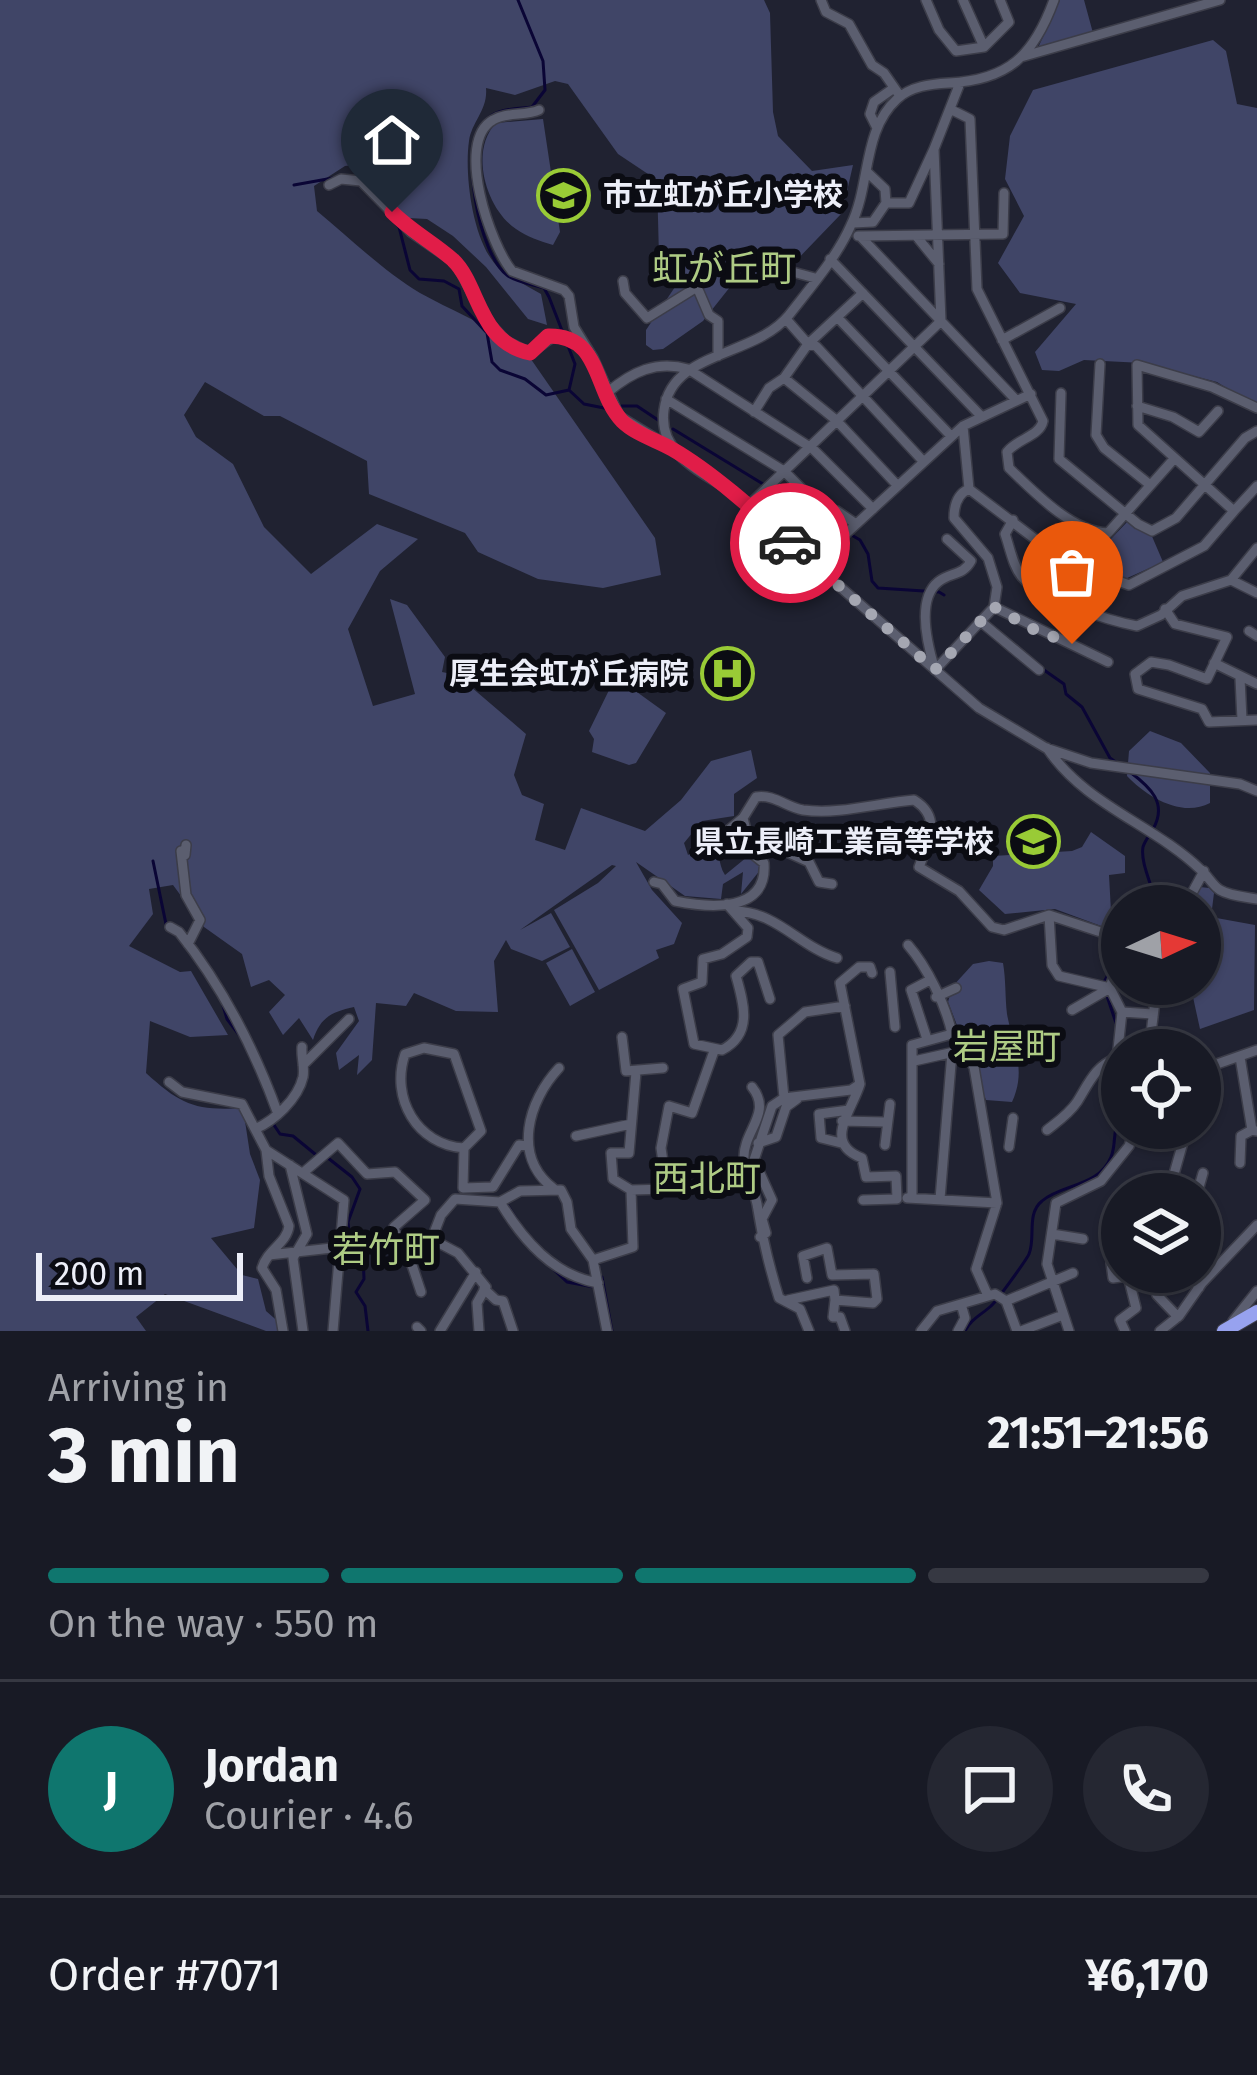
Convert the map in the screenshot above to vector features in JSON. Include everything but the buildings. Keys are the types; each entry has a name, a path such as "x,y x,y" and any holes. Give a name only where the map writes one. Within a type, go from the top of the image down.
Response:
{"highway":[{"path":"1222,1331 1257,1312"}],"street":[{"path":"821,0 826,11 849,24 872,65 897,92"},
{"path":"926,0 939,30 956,51 984,46 1009,22 1000,0"},
{"path":"963,0 984,46"},
{"path":"1022,58 1052,5 1038,0"},
{"path":"673,449 663,418 674,383 688,369 753,344 785,319 853,223 877,126 870,114 874,102 919,87 988,78 1022,58 1213,1"},
{"path":"886,203 909,203 960,83"},
{"path":"539,110 499,118 485,128 476,148 485,221 512,272 558,286 569,296 574,327 622,421 673,449 748,506 979,708 1046,748 1117,768 1240,784 1257,791"},
{"path":"952,110 970,119 976,289 1043,426 1010,447 1009,468 1090,531 1108,533 1173,460"},
{"path":"748,506 941,321 934,149"},
{"path":"853,223 873,222 886,203 884,189 866,172"},
{"path":"329,185 352,178 411,232 456,263 476,306 506,341 530,353 544,338 563,337 593,358"},
{"path":"845,235 1003,234 1004,193"},
{"path":"860,236 1016,400"},
{"path":"917,237 939,264"},
{"path":"830,259 982,416"},
{"path":"789,271 815,278"},
{"path":"623,281 625,293 647,318 697,287 709,315 718,321 718,356"},
{"path":"754,412 808,344 863,293"},
{"path":"1003,340 1060,308"},
{"path":"838,318 951,436"},
{"path":"785,319 923,461"},
{"path":"1100,364 1096,436 1103,448 1149,484"},
{"path":"1234,511 1138,425 1137,365 1212,387 1257,408"},
{"path":"608,392 636,370 688,369 808,446 873,508"},
{"path":"784,378 836,420 897,485"},
{"path":"1060,392 1059,459 1152,531 1176,518 1245,438 1257,431"},
{"path":"814,563 963,426 1031,394"},
{"path":"666,399 784,471 820,507 838,512 850,530"},
{"path":"1137,406 1173,417 1199,432 1218,411"},
{"path":"963,426 969,489 1064,561 1129,585 1204,546 1257,486"},
{"path":"935,670 994,607 997,587 988,558 954,518 956,501 969,489"},
{"path":"1012,520 1005,534 1018,573 1038,590 1137,626 1161,615 1182,596 1231,580 1257,548"},
{"path":"935,670 927,631 932,591 965,571 971,562 947,539"},
{"path":"1231,580 1257,593"},
{"path":"994,607 1108,662"},
{"path":"1165,609 1175,624 1227,637 1207,680 1169,664 1151,662 1136,674 1136,686 1202,710 1209,722 1257,720"},
{"path":"980,621 1039,670"},
{"path":"1214,663 1257,684"},
{"path":"1240,678 1242,720"},
{"path":"1046,748 1090,795 1204,871 1221,891 1257,899"},
{"path":"731,908 750,899 762,885 765,870 749,850 727,848 725,833 763,795 800,810 881,807 914,800 932,819 920,867 958,891 992,927 1004,931 1048,915 1101,932"},
{"path":"743,818 747,834 809,862 819,882 832,884"},
{"path":"185,845 185,855 181,851 186,895 200,920 188,944"},
{"path":"1196,885 1204,871"},
{"path":"654,882 662,884 675,901 754,911 837,958"},
{"path":"731,908 748,928 747,937 722,954 703,959 702,982 683,989 694,1044 714,1051 732,1045 738,1037 746,1012 736,976 754,960 770,999"},
{"path":"1048,915 1054,971 1101,988"},
{"path":"170,927 220,986 260,1064 278,1114"},
{"path":"908,945 922,961 936,997 946,1008 952,1034 912,1045 912,1197"},
{"path":"841,1143 846,1115 860,1084 840,982 860,967 872,973"},
{"path":"890,972 895,1027"},
{"path":"926,1036 911,990 930,980"},
{"path":"936,997 956,988"},
{"path":"1072,1010 1101,989"},
{"path":"1112,1005 1123,1029"},
{"path":"1151,1029 1154,1005"},
{"path":"784,1098 778,1035 806,1012 844,1006"},
{"path":"893,1013 916,1006"},
{"path":"1118,1016 1153,1015"},
{"path":"303,1065 349,1019"},
{"path":"622,1037 626,1071 663,1068"},
{"path":"255,1129 273,1121 296,1092 302,1047"},
{"path":"464,1148 441,1147 417,1128 399,1085 405,1054 424,1048 454,1054 481,1131 464,1148 463,1188 485,1189 503,1176 519,1145 528,1146"},
{"path":"914,1060 963,1050 974,1067 997,1203 976,1269 1019,1331 1063,1315"},
{"path":"1221,1063 1257,1050"},
{"path":"636,1072 629,1154 611,1154 613,1179 631,1190 667,1189 662,1148 669,1106 692,1112 714,1051"},
{"path":"940,1199 952,1052"},
{"path":"1240,1057 1255,1130 1241,1136 1240,1163"},
{"path":"1047,1130 1074,1107 1101,1067"},
{"path":"553,1188 536,1172 528,1146 532,1106 559,1068"},
{"path":"170,1082 182,1092 242,1104 266,1150 269,1176 289,1226 288,1234 266,1255 262,1268 276,1290 283,1331"},
{"path":"760,1238 766,1233 762,1219 772,1199 754,1160 770,1110 784,1098 851,1090 860,1084"},
{"path":"752,1087 760,1096 760,1113 743,1154 757,1204 760,1238 779,1298 800,1309 808,1331"},
{"path":"758,1143 776,1137 786,1107 802,1096"},
{"path":"885,1145 890,1104"},
{"path":"885,1122 819,1114 821,1138 841,1143 862,1158 866,1177 896,1176 897,1199"},
{"path":"1009,1148 1012,1118"},
{"path":"576,1136 632,1124"},
{"path":"304,1172 338,1143 368,1174 395,1172 424,1200 394,1227 401,1254 409,1256 422,1292"},
{"path":"1069,1331 1046,1264 1058,1200 1101,1180 1127,1149"},
{"path":"266,1150 344,1200 333,1331"},
{"path":"290,1165 307,1234 296,1252 303,1331"},
{"path":"513,1331 503,1301 484,1289 458,1253 440,1243 435,1226 455,1199 500,1202 520,1191 561,1190 571,1228 593,1260 607,1331"},
{"path":"593,1260 633,1247 631,1190"},
{"path":"863,1200 912,1197 997,1203"},
{"path":"500,1202 520,1237 571,1278 598,1283"},
{"path":"1221,1264 1257,1225"},
{"path":"1052,1234 1083,1238"},
{"path":"266,1255 341,1247"},
{"path":"807,1278 802,1256 827,1248 832,1275 874,1274 877,1299 873,1303 836,1300"},
{"path":"440,1331 476,1272"},
{"path":"921,1331 937,1311 999,1298 1073,1273"},
{"path":"479,1331 476,1315 484,1289"},
{"path":"788,1300 834,1290 833,1316 840,1317 844,1331"},
{"path":"1222,1331 1257,1291"},
{"path":"1125,1331 1120,1320 1136,1308 1132,1293"},
{"path":"1157,1293 1178,1317"},
{"path":"1160,1331 1178,1317 1195,1293"},
{"path":"958,1331 965,1318 961,1304"}],"shaded area":[{"path":"0,0 764,0 770,13 778,136 812,171 853,165 842,213 791,266 734,282 703,321 663,349 653,350 646,345 646,330 677,284 659,257 657,180 618,154 568,84 555,81 515,95 486,88 485,103 469,141 469,190 483,244 500,269 541,294 547,325 528,319 486,267 453,236 427,219 408,218 384,197 361,164 345,166 314,186 317,211 380,265 526,352 655,538 661,575 603,588 538,579 478,552 465,533 369,494 367,461 280,416 264,416 205,382 184,415 196,437 233,464 264,527 311,574 377,524 418,539 380,571 348,629 373,706 415,694 390,599 407,605 445,657 442,672 457,675 526,734 514,775 522,795 544,804 535,840 565,850 581,808 645,831 681,800 711,761 751,750 757,778 734,794 734,816 702,821 684,843 688,855 713,837 725,875 747,857 756,859 761,869 741,894 743,872 723,884 721,899 685,896 636,862 652,890 682,923 674,944 656,950 659,958 599,990 554,910 598,883 616,866 612,865 520,930 551,913 570,947 542,961 511,949 506,940 494,961 498,1012 456,1011 414,993 406,1006 376,1003 372,1060 357,1075 359,1055 339,1070 336,1053 359,1021 354,1007 328,1017 313,1040 299,1018 283,1035 269,1012 285,995 269,980 251,987 242,954 204,927 173,885 149,889 153,914 129,946 180,972 191,971 228,1035 190,1037 150,1021 146,1073 190,1104 243,1108 250,1154 260,1180 254,1228 211,1238 242,1275 258,1279 266,1311 289,1331 266,1331 165,1294 136,1317 146,1331 0,1331"},
{"path":"1060,0 1084,0 1093,33 1036,52"},
{"path":"1213,40 1226,51 1237,104 1257,108 1257,402 1217,382 1143,363 1084,360 1059,371 1042,370 1035,352 1076,304 1020,293 998,263 1024,216 1005,179 1010,136 1033,90"},
{"path":"543,119 560,232 553,245 505,220 489,194 483,164 488,135 496,123"},
{"path":"1128,521 1151,534 1163,562 1125,579 1096,568 1108,542"},
{"path":"623,682 666,713 636,763 629,765 592,752 594,739 589,731 612,684"},
{"path":"1150,731 1181,743 1210,773 1210,803 1177,807 1144,791 1127,776 1129,751"},
{"path":"1091,832 1125,856 1125,873 1109,875 1110,885 1101,885 1101,926 1055,909 1005,914 979,890 993,866 993,856 1082,847"},
{"path":"1221,919 1255,925 1254,1010 1200,1029 1195,1005 1221,1005"},
{"path":"572,949 595,992 570,1006 546,963"},
{"path":"1003,963 1007,1014 1019,1068 1012,1102 986,1100 948,1002 952,987 973,964"}],"waterway":[{"path":"518,0 543,61 545,90 532,107 491,115 478,133 475,200 498,265 508,276 544,288 549,297 575,364 569,390"},
{"path":"343,176 370,179 374,188"},
{"path":"294,185 333,178"},
{"path":"377,203 399,227 410,270 419,279 444,281 459,289 462,306 487,333 492,362 500,370 525,379 546,395 569,390 584,404 609,409"},
{"path":"621,406 637,406 658,420"},
{"path":"673,429 763,484"},
{"path":"771,492 799,519 831,523 860,540 878,588 944,595"},
{"path":"1044,670 1064,684 1066,694 1082,707 1117,763"},
{"path":"1130,772 1158,803 1157,820 1143,854 1150,885"},
{"path":"153,861 167,929"},
{"path":"222,1002 227,1019 243,1040"},
{"path":"1110,1005 1116,1023"},
{"path":"272,1122 280,1134 293,1136 315,1154"},
{"path":"965,1331 994,1303 1027,1258 1037,1206 1050,1195 1098,1174 1113,1149"},
{"path":"328,1158 360,1189 348,1222 363,1255 364,1279 356,1292 365,1306 368,1331"},
{"path":"507,1204 519,1223"},
{"path":"551,1267 567,1282 594,1287"},
{"path":"602,1277 612,1331"}],"way so far":[{"path":"790,543 935,670 994,607 1072,644"}],"place":[{"name":"市立虹が丘小学校","path":"564,195"},
{"name":"厚生会虹が丘病院","path":"728,674"},
{"name":"県立長崎工業高等学校","path":"1033,842"}],"district":[{"name":"虹が丘町","path":"724,268"},
{"name":"岩屋町","path":"1007,1046"},
{"name":"西北町","path":"707,1178"},
{"name":"若竹町","path":"386,1249"}],"route":[{"path":"392,212 411,232 456,263 476,306 506,341 530,353 548,336 572,339 593,358 622,421 673,449 790,543"}]}
